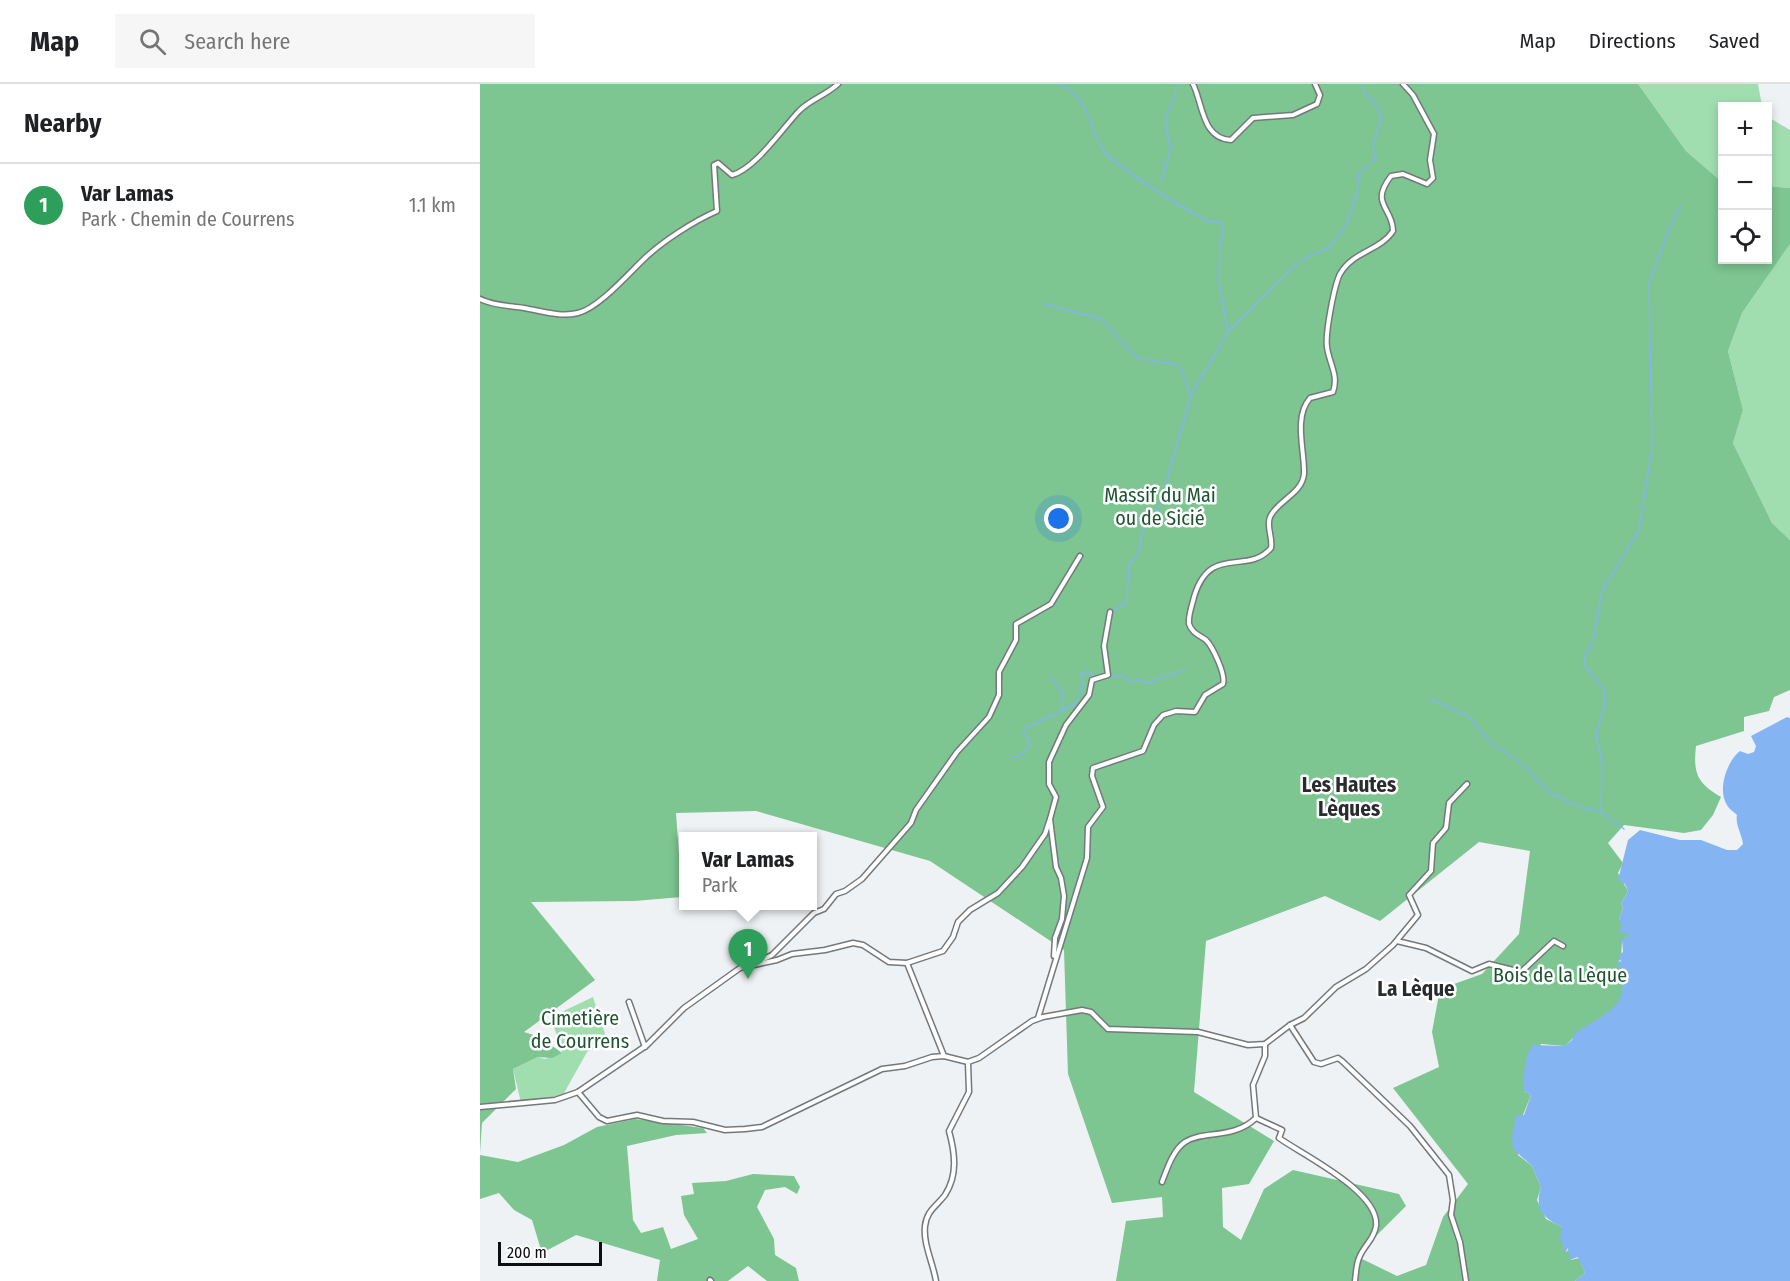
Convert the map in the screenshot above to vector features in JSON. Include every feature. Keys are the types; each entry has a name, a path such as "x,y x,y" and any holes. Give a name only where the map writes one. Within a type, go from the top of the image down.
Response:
{"street":[{"path":"480,299 496,306 529,308 547,314 570,315 590,309 659,247 704,215 717,211 714,165 718,163 732,175 743,170 762,155 769,143 800,110 838,84"},
{"path":"1193,84 1208,129 1224,140 1231,140 1253,118 1293,115 1317,104 1320,95 1315,84"},
{"path":"1038,1018 1087,858 1088,827 1103,807 1092,776 1093,768 1143,751 1160,718 1173,712 1195,711 1205,695 1223,684 1224,676 1208,643 1188,624 1198,585 1204,575 1214,567 1261,556 1271,548 1269,519 1274,510 1295,492 1304,478 1303,409 1310,398 1333,392 1336,384 1327,347 1341,272 1358,254 1388,239 1393,231 1382,199 1384,184 1391,176 1404,174 1427,184 1433,178 1430,160 1434,134 1413,95 1403,84"},
{"path":"749,966 772,955 814,913 824,909 836,894 854,886 892,848 957,752 989,717 999,694 999,672 1016,640 1016,624 1051,604 1080,556"},
{"path":"480,1107 555,1100 578,1092 645,1047 671,1019 732,972 749,966 792,954 858,943 885,961 908,963 943,951 953,937 958,922 970,910 990,898 1022,867 1045,834 1056,797 1049,784 1049,762 1066,725 1089,695 1092,680 1108,675 1104,646 1110,612"},
{"path":"578,1092 599,1117 607,1121 637,1115 663,1121 693,1122 725,1130 745,1129 762,1127 882,1069 944,1056 968,1062 996,1049 1038,1018 1082,1010 1091,1012 1108,1029 1198,1032 1248,1045 1265,1044 1290,1024 1304,1018 1336,987 1366,969 1396,941 1418,915 1409,895 1431,871 1433,843 1446,828 1449,803 1467,784"},
{"path":"1050,819 1056,847 1056,867 1061,878 1064,896 1062,918 1055,938 1054,961"},
{"path":"1396,941 1403,940 1426,948 1472,970 1489,964 1521,972 1554,941 1563,946"},
{"path":"908,963 944,1056"},
{"path":"629,1002 645,1047"},
{"path":"1290,1024 1314,1062 1321,1065 1338,1058 1342,1061 1410,1126 1449,1175 1453,1200 1451,1215 1460,1242 1466,1281"},
{"path":"1256,1118 1253,1085 1265,1056 1265,1044"},
{"path":"936,1281 925,1240 925,1226 929,1211 947,1191 956,1158 949,1131 969,1092 968,1062"},
{"path":"1162,1182 1177,1150 1186,1141 1229,1133 1249,1124 1256,1118"},
{"path":"1256,1118 1282,1130 1279,1138 1344,1178 1373,1211 1376,1223 1373,1238 1359,1256 1355,1281"}],"green space":[{"name":"Massif du Mai ou de Sicié","path":"480,84 1638,84 1686,151 1718,179 1718,264 1772,264 1772,186 1790,188 1790,244 1742,313 1728,351 1743,410 1733,443 1772,523 1790,540 1790,690 1774,697 1769,711 1744,717 1744,731 1696,746 1695,763 1698,776 1707,787 1721,797 1713,815 1701,830 1684,833 1624,825 1608,843 1623,863 1618,873 1628,891 1621,904 1623,908 1619,919 1632,933 1622,942 1621,959 1618,962 1622,975 1622,995 1614,1008 1580,1031 1565,1046 1541,1044 1524,1091 1531,1095 1523,1115 1518,1155 1532,1166 1541,1187 1537,1200 1546,1219 1562,1227 1566,1252 1569,1249 1571,1260 1579,1258 1585,1273 1575,1281 1116,1281 1126,1221 1163,1217 1162,1197 1112,1203 1068,1074 1064,950 930,861 756,811 676,813 679,897 634,901 531,902 595,980 524,1032 540,1037 562,1053 552,1058 538,1057 513,1069 516,1089 482,1123 480,1153","holes":["1479,842 1530,851 1519,934 1482,974 1440,989 1432,1032 1439,1067 1393,1088 1468,1184 1443,1217 1426,1265 1397,1276 1356,1256 1406,1206 1399,1194 1293,1170 1264,1189 1241,1240 1223,1227 1222,1188 1249,1184 1274,1141 1194,1092 1206,941 1325,896 1380,921"]},
{"path":"1638,84 1758,84 1761,102 1718,102 1718,179 1686,151"},
{"path":"1772,119 1790,130 1790,188 1772,186"},
{"path":"1790,244 1790,540 1772,523 1733,443 1743,410 1728,351 1742,313"},
{"name":"Cimetière de Courrens","path":"593,997 608,1043 587,1052 563,1095 521,1103 513,1069 538,1057 545,1059 562,1053 551,1017"},
{"path":"635,1119 703,1128 707,1133 676,1135 627,1146 633,1220 641,1233 663,1227 671,1249 698,1239 684,1215 681,1196 694,1194 692,1183 726,1181 753,1174 794,1176 800,1187 797,1194 785,1187 765,1190 757,1207 774,1239 775,1255 796,1268 799,1281 767,1281 748,1266 728,1281 657,1281 660,1260 576,1235 542,1253 532,1220 514,1210 499,1193 480,1199 480,1155 518,1162 564,1145 597,1127"}],"water":[{"path":"1787,717 1790,718 1790,1281 1575,1281 1585,1273 1578,1257 1570,1260 1568,1248 1565,1253 1560,1237 1562,1227 1545,1216 1540,1207 1541,1187 1532,1166 1513,1149 1512,1136 1516,1116 1524,1115 1531,1095 1524,1091 1527,1056 1533,1045 1565,1046 1572,1040 1575,1033 1607,1013 1620,999 1622,977 1617,962 1621,961 1619,955 1623,952 1622,939 1632,933 1622,933 1619,919 1623,908 1621,904 1628,891 1625,884 1618,880 1628,840 1640,830 1680,840 1701,840 1727,850 1737,850 1743,844 1737,815 1724,799 1725,776 1731,762 1740,751 1748,754 1754,752 1756,746 1751,736"}],"waterway":[{"path":"1059,84 1069,89 1082,104 1103,150 1109,157 1188,210 1211,222 1220,222 1224,229 1220,245 1219,281 1228,332"},
{"path":"1161,182 1171,147 1166,129 1166,115 1175,97 1176,84"},
{"path":"1162,498 1191,395 1228,332 1291,269 1305,258 1329,248 1346,225 1357,194 1359,173 1375,160 1373,145 1381,119 1379,109 1364,92 1363,84"},
{"path":"1624,829 1601,812 1602,764 1596,734 1605,705 1604,690 1585,666 1585,655 1593,642 1602,591 1639,530 1652,448 1649,283 1669,229 1681,205"},
{"path":"1044,304 1101,319 1137,358 1179,365 1190,393"},
{"path":"1114,610 1127,602 1129,564 1139,552 1144,527 1161,502"},
{"path":"1110,673 1115,677 1122,675 1132,683 1138,679 1147,683 1185,670"},
{"path":"1012,757 1019,756 1029,747 1029,739 1023,734 1025,729 1075,704 1083,685 1081,674 1086,672 1098,677"},
{"path":"1051,678 1062,692 1061,703 1064,710"},
{"path":"1430,699 1468,716 1490,742 1522,764 1550,793 1577,806 1601,812"}],"place":[{"name":"Var Lamas","path":"748,979"}],"district":[{"name":"Les Hautes Lèques","path":"1349,797"},
{"name":"La Lèque","path":"1416,989"}],"park label":[{"name":"Bois de la Lèque","path":"1560,975"}]}
